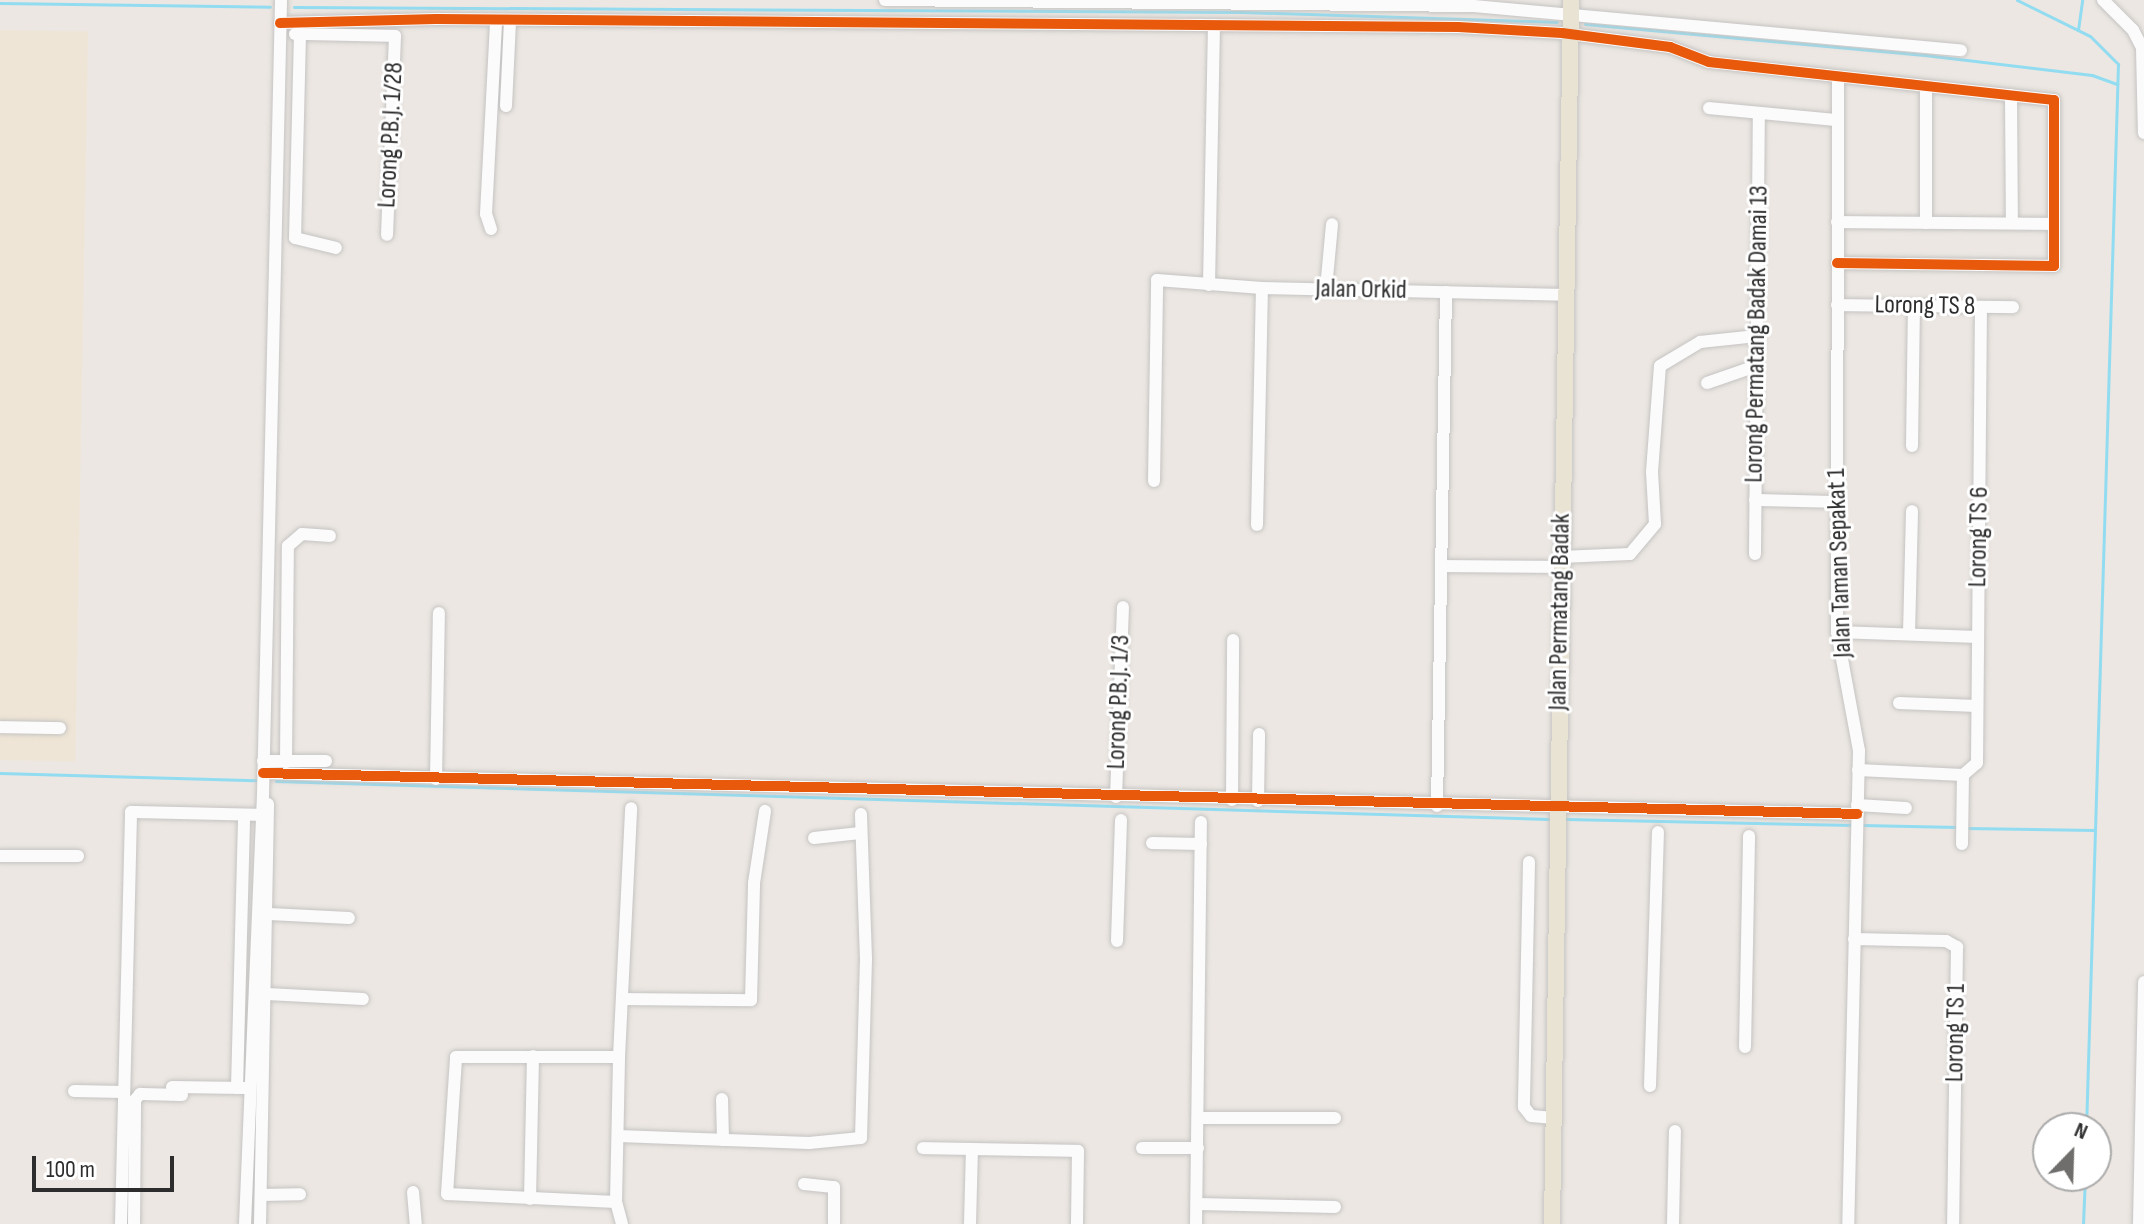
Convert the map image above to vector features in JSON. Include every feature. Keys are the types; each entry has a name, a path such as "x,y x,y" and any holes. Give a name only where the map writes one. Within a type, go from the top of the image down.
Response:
{"main road":[{"name":"Jalan Permatang Badak","path":"1552,1224 1571,6"}],"street":[{"path":"260,1224 269,914 263,767 281,0"},
{"path":"885,0 1571,6 1961,50"},
{"path":"2103,0 2133,30 2142,48 2144,133"},
{"path":"280,29 503,20 1458,27 1570,34 1670,47 1709,62 2054,100 2054,266 1837,263"},
{"path":"503,20 506,106"},
{"path":"491,229 486,214 503,20"},
{"path":"1209,285 1214,25"},
{"path":"280,29 300,34 295,238 336,248"},
{"name":"Lorong P.B.J. 1/28","path":"300,34 395,36 387,235"},
{"path":"1837,305 1838,77"},
{"path":"1926,86 1926,223"},
{"path":"2011,95 2012,223"},
{"path":"1709,108 1837,120"},
{"name":"Lorong Permatang Badak Damai 13","path":"1755,554 1759,114"},
{"path":"1837,222 2054,224"},
{"path":"1326,289 1332,224"},
{"name":"Jalan Orkid","path":"1154,481 1157,280 1262,288 1565,295"},
{"path":"1257,525 1262,288"},
{"path":"1437,806 1446,292"},
{"name":"Lorong TS 8","path":"1837,305 2013,307"},
{"name":"Jalan Taman Sepakat 1","path":"1837,305 1837,632 1858,770 1854,939"},
{"path":"1912,446 1914,306"},
{"name":"Lorong TS 6","path":"1963,775 1976,767 1981,307"},
{"path":"1442,566 1561,562 1630,554 1655,524 1652,472 1658,368 1700,342 1757,336"},
{"path":"1707,383 1756,366"},
{"path":"1755,500 1836,502"},
{"path":"1909,634 1912,511"},
{"path":"286,762 288,546 302,534 330,536"},
{"name":"Lorong P.B.J. 1/3","path":"1116,797 1123,607"},
{"path":"436,779 439,613"},
{"path":"1837,632 1978,637"},
{"path":"1232,800 1233,640"},
{"path":"1899,703 1977,706"},
{"path":"0,727 60,728"},
{"path":"1258,801 1259,734"},
{"path":"263,767 286,762 326,761"},
{"path":"263,767 436,779 1437,806 1857,813 1906,808"},
{"path":"1858,770 1963,775 1962,834"},
{"path":"622,1224 616,1202 619,1057 631,808"},
{"path":"121,1224 131,812 244,815 264,810"},
{"path":"244,1088 264,810"},
{"path":"624,999 751,1000 754,883 765,811"},
{"path":"618,1136 825,1142 857,1141 863,1134 866,959 861,814"},
{"path":"244,815 245,1224"},
{"path":"1117,941 1121,820"},
{"path":"1196,1224 1201,822"},
{"path":"1650,1086 1658,832"},
{"path":"814,838 860,833"},
{"path":"1745,1047 1749,836"},
{"path":"1152,843 1201,844"},
{"path":"0,856 78,856"},
{"path":"1529,862 1524,1107 1531,1116 1554,1118"},
{"path":"269,914 349,918"},
{"path":"1848,1224 1854,939"},
{"name":"Lorong TS 1","path":"1854,939 1946,941 1957,947 1953,1224"},
{"path":"2139,1224 2144,982"},
{"path":"267,994 363,999"},
{"path":"616,1202 447,1194 453,1060 459,1055 619,1057"},
{"path":"530,1199 533,1056"},
{"path":"74,1091 244,1088"},
{"path":"134,1224 135,1100 140,1094 182,1095"},
{"path":"722,1099 723,1140"},
{"path":"1199,1118 1335,1118"},
{"path":"1673,1224 1675,1131"},
{"path":"923,1148 1078,1151 1077,1224"},
{"path":"1142,1148 1198,1148"},
{"path":"970,1224 972,1150"},
{"path":"804,1184 834,1187 834,1224"},
{"path":"413,1192 416,1224"},
{"path":"261,1195 300,1194"},
{"path":"1197,1204 1335,1207"}],"shaded area":[{"path":"0,30 88,32 75,761 0,760"}],"waterway":[{"path":"2017,0 2090,36 2118,64 2086,1112"},
{"path":"2078,30 2082,0"},
{"path":"0,3 270,7"},
{"path":"294,7 1242,12 1557,22"},
{"path":"1585,24 1925,55 2092,75 2117,84"},
{"path":"0,773 257,780"},
{"path":"276,781 1548,819"},
{"path":"1566,819 1854,825"},
{"path":"1861,825 1958,827"},
{"path":"1965,828 2094,830"},
{"path":"2083,1224 2084,1192"}],"cycle path":[{"path":"280,23 436,19 1458,27 1562,33 1670,47 1709,62 2054,100 2054,266 1837,263"},
{"path":"263,773 1857,814"}]}
